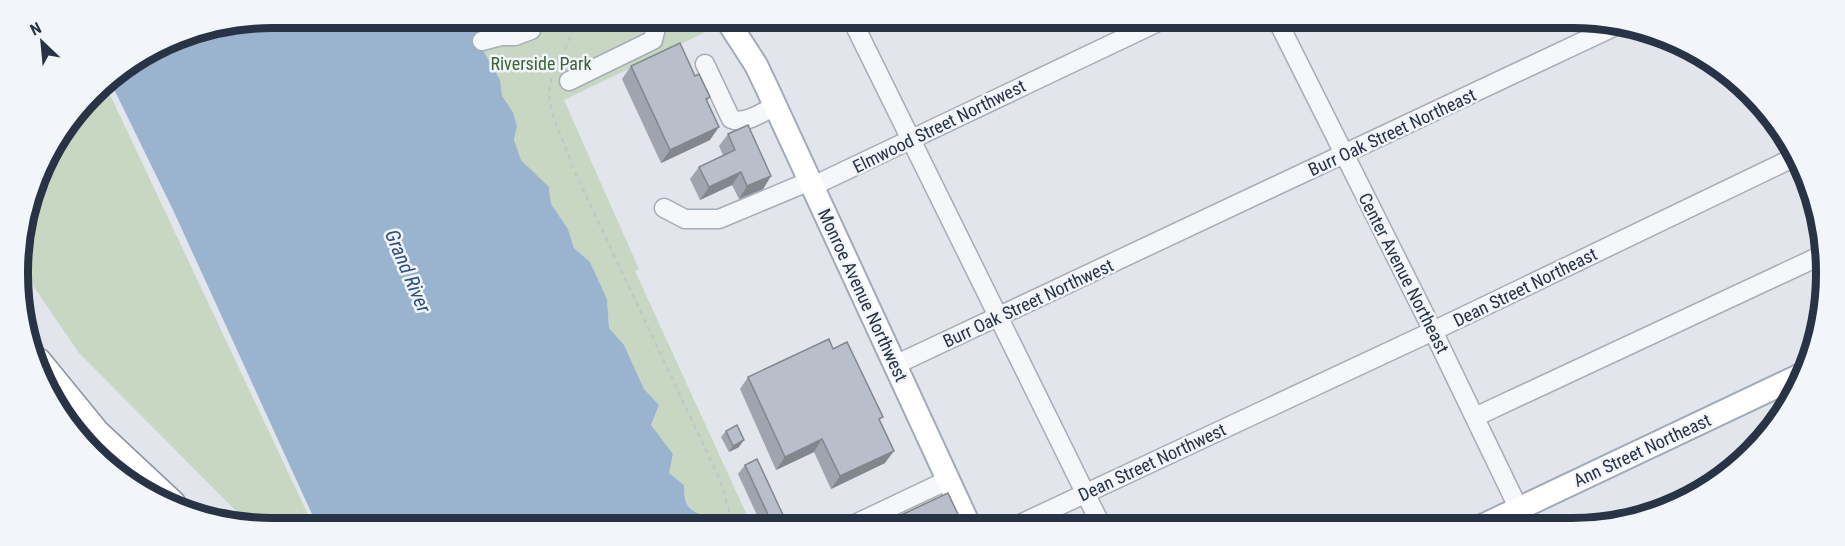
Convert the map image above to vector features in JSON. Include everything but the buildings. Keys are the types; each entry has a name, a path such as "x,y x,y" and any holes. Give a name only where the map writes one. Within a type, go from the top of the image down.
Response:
{"highway":[{"path":"55,383 96,433 152,486"}],"main road":[{"name":"Monroe Avenue Northwest","path":"732,28 756,65 776,106 966,518"},
{"name":"Monroe Avenue Northwest","path":"748,28 756,65"},
{"name":"Ann Street Northeast","path":"1522,517 1792,380"}],"street":[{"path":"482,41 499,28"},
{"path":"502,28 515,36 531,28"},
{"path":"569,81 652,40 655,28"},
{"path":"856,28 1098,518"},
{"name":"Elmwood Street Northwest","path":"664,208 685,219 719,219 911,140 1145,28"},
{"name":"Center Avenue Northeast","path":"1281,28 1433,331 1522,517"},
{"name":"Burr Oak Street Northeast","path":"1161,240 1605,31"},
{"path":"705,64 731,119 738,122 749,119 776,106"},
{"name":"Dean Street Northeast","path":"1254,414 1789,161"},
{"name":"Burr Oak Street Northwest","path":"896,365 1161,240"},
{"path":"1475,417 1816,258"},
{"name":"Dean Street Northwest","path":"1033,518 1254,414"},
{"path":"868,518 948,480"}],"path":[{"path":"572,28 570,38 555,69 550,87 550,106 555,123 572,166 720,480 731,518"}],"green space":[{"name":"Riverside Park","path":"714,28 564,100 639,269 635,271 748,518 701,518 688,505 684,485 669,473 673,454 651,425 659,405 644,389 624,345 609,328 607,299 590,262 574,248 568,229 551,204 549,187 521,160 514,140 517,126 513,112 502,96 500,80 484,52 480,29"},
{"path":"109,92 310,518 240,515 79,353 28,279 29,257 33,225 47,179 61,151 79,124"}],"water":[{"name":"Grand River","path":"480,28 484,52 500,80 502,96 513,112 517,126 514,140 521,160 549,187 551,204 568,229 574,248 590,262 607,299 609,328 624,345 644,389 659,405 651,425 673,454 669,473 684,485 687,504 703,518 314,518 174,212 113,88 151,61 194,41 225,33 257,29"}]}
